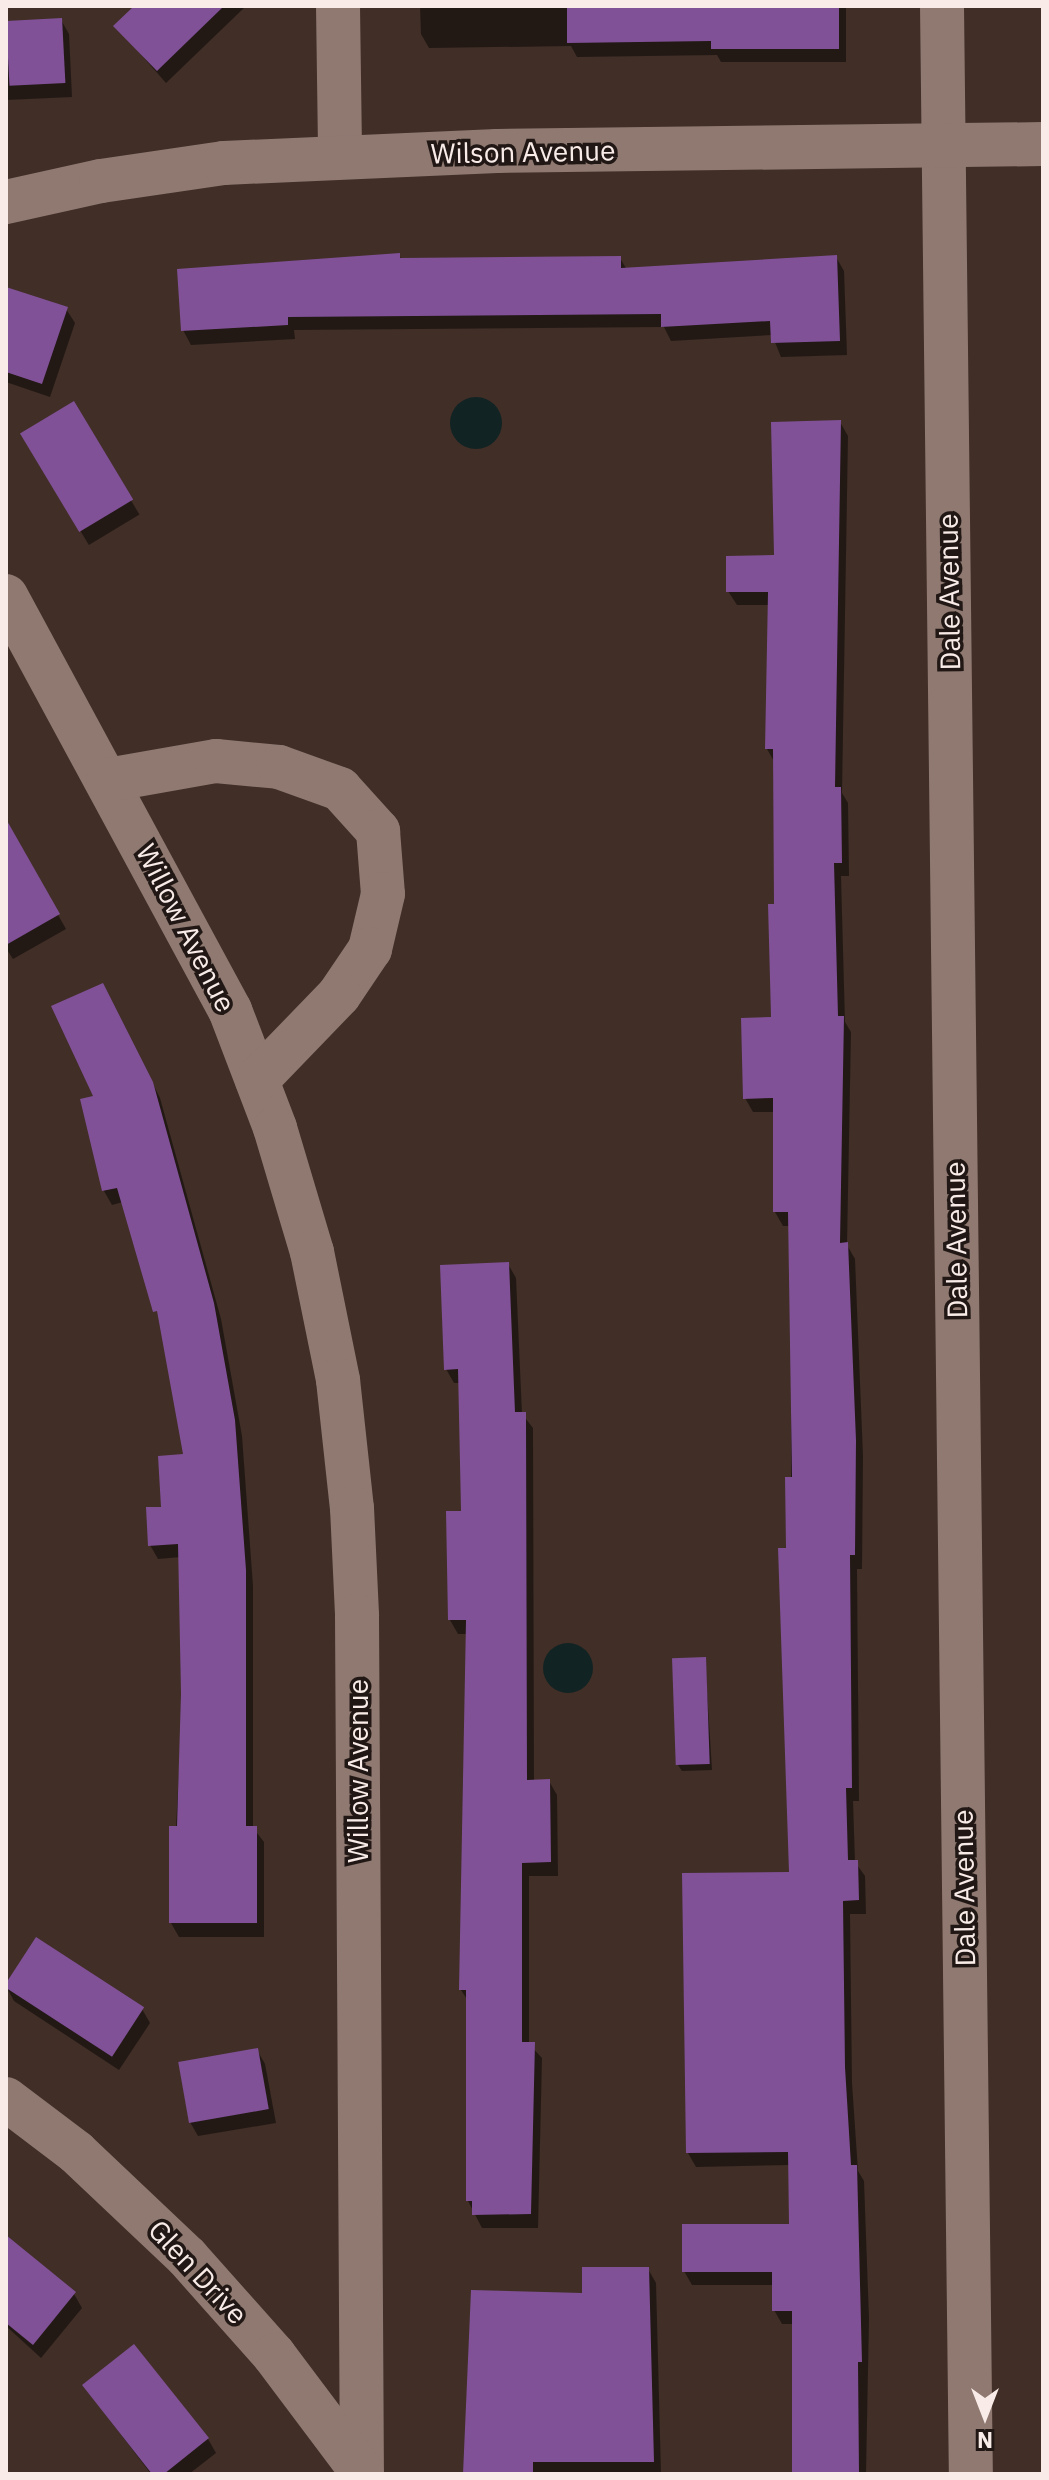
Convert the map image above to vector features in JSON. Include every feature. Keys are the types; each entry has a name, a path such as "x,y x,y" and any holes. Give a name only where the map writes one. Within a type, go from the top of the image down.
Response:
{"street":[{"path":"338,6 340,157"},
{"name":"Dale Avenue","path":"942,6 971,2474"},
{"name":"Wilson Avenue","path":"6,202 101,181 224,163 340,157 1043,144"},
{"name":"Willow Avenue","path":"6,596 230,1010 257,1080 312,1252 338,1380 352,1508 362,2473"},
{"path":"108,780 216,761 279,767 340,789 378,831 383,894 370,949 339,995 257,1080"},
{"name":"Glen Drive","path":"6,2099 76,2152 187,2257 274,2355 362,2473"}],"shaded area":[{"path":"476,397 494,405 502,423 494,441 476,449 458,441 450,423 458,405"},
{"path":"568,1643 585,1651 593,1668 585,1685 568,1693 551,1685 543,1668 551,1651"}],"building":[{"path":"134,6 224,6 157,71 113,26"},
{"path":"567,6 839,6 839,49 711,49 711,41 567,43"},
{"path":"62,18 65,83 9,86 6,21"},
{"path":"400,253 400,258 621,256 621,268 837,255 840,341 771,343 770,321 661,327 661,314 288,317 288,325 181,331 177,269"},
{"path":"6,287 68,307 42,384 6,372"},
{"path":"74,401 133,500 79,532 20,433"},
{"path":"841,420 835,787 841,787 842,863 834,863 838,1016 844,1016 840,1243 848,1242 856,1440 855,1555 850,1555 852,1788 846,1788 848,1860 858,1860 859,1900 843,1901 845,2067 851,2165 857,2165 862,2362 858,2362 859,2474 792,2474 792,2311 772,2311 772,2272 682,2272 682,2224 789,2224 788,2152 686,2153 682,1873 789,1872 778,1548 786,1548 785,1477 792,1477 788,1212 773,1212 773,1098 743,1099 741,1018 771,1017 768,904 774,904 773,749 765,749 768,592 726,592 726,556 774,555 771,422"},
{"path":"6,819 60,914 6,945"},
{"path":"103,983 153,1082 214,1303 235,1420 246,1570 246,1826 257,1826 257,1923 169,1923 169,1826 177,1826 181,1694 178,1544 148,1546 146,1507 161,1507 158,1456 183,1454 157,1311 153,1312 117,1188 102,1191 80,1099 93,1096 51,1006"},
{"path":"509,1262 515,1412 526,1412 527,1780 550,1779 551,1862 522,1863 522,2042 535,2042 531,2214 472,2215 472,2201 466,2201 466,1990 459,1990 466,1620 448,1620 446,1511 461,1511 458,1369 444,1370 440,1265"},
{"path":"706,1657 710,1764 676,1765 672,1658"},
{"path":"36,1937 144,2007 112,2057 6,1988"},
{"path":"258,2048 269,2109 189,2123 178,2062"},
{"path":"6,2235 76,2292 33,2345 6,2323"},
{"path":"582,2267 649,2267 654,2462 533,2462 533,2474 463,2474 471,2290 582,2293"},
{"path":"134,2344 209,2438 164,2474 152,2474 82,2385"}]}
